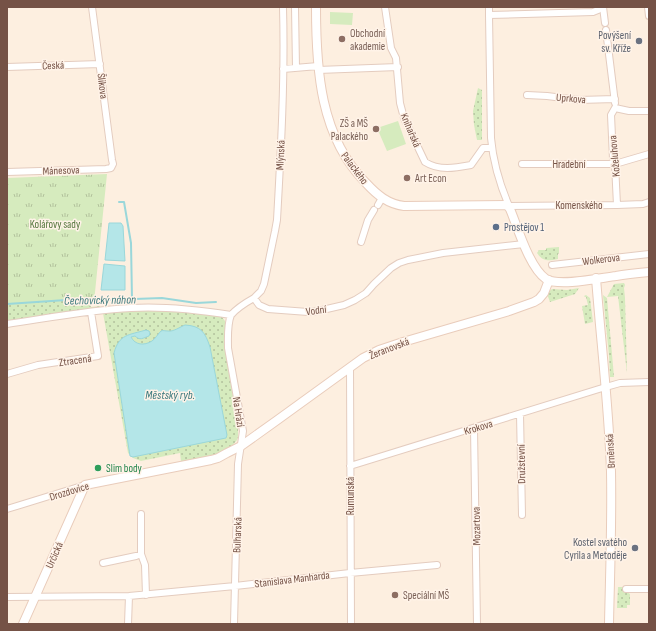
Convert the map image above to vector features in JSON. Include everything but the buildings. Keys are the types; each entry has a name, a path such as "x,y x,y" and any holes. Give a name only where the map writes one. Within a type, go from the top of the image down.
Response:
{"main road":[{"name":"Palackého","path":"316,7 316,50 318,68 328,117 338,145 358,175 370,187 378,204 407,206 508,206"},
{"path":"508,206 524,244 538,271 549,280"},
{"name":"Wolkerova","path":"549,280 566,282 649,272"},
{"name":"Brněnská","path":"596,278 606,388 611,471 612,514 609,624"},
{"name":"Žeranovská","path":"240,446 363,358 379,350 408,340 509,311 534,302 544,293 549,280"},
{"name":"Drozdovice","path":"85,485 218,458 240,446"},
{"name":"Určická","path":"23,624 85,485"}],"street":[{"name":"Šlikova","path":"92,7 113,164"},
{"name":"Mlýnská","path":"254,298 261,291 264,284 275,231 282,132 284,68 283,7"},
{"path":"295,7 296,68"},
{"name":"Knihařská","path":"385,7 391,48 396,58 398,67 400,103 404,118 425,162 438,168 454,168 471,165 483,148 492,148"},
{"path":"489,7 491,138 502,191 508,206"},
{"path":"489,14 593,12 602,7"},
{"name":"Koželuhova","path":"602,7 615,99 615,108 611,115 617,205"},
{"path":"648,7 649,16"},
{"name":"Česká","path":"7,67 100,64"},
{"path":"284,68 398,67"},
{"name":"Uprkova","path":"528,95 579,100 615,99"},
{"path":"615,108 630,111 649,111"},
{"name":"Hradební","path":"522,164 615,164 649,154"},
{"name":"Mánesova","path":"7,172 106,169 111,168 113,164"},
{"name":"Komenského","path":"508,206 617,205 643,204 649,202"},
{"path":"361,242 368,220 378,204"},
{"name":"Vodní","path":"254,298 259,305 264,308 283,311 308,312 344,305 361,297 383,275 399,263 443,253 524,244"},
{"name":"Wolkerova","path":"552,265 649,254"},
{"path":"7,324 102,310 132,308 162,308 232,315 236,309 254,298"},
{"name":"Ztracená","path":"7,374 38,365 98,356 91,312"},
{"name":"Na Hrázi","path":"232,315 229,327 228,344 243,431 240,446"},
{"name":"Rumunská","path":"350,367 351,624"},
{"name":"Krokova","path":"350,466 620,383 649,382"},
{"name":"Družstevní","path":"520,414 522,515"},
{"name":"Mozartova","path":"474,428 477,624"},
{"name":"Bulharská","path":"234,624 238,464 240,446"},
{"name":"Drozdovice","path":"7,509 85,485"},
{"path":"141,514 141,554 145,565 146,595"},
{"path":"102,563 141,554"},
{"name":"Stanislava Manharda","path":"7,597 146,595 437,565"},
{"path":"626,589 649,589"},
{"path":"128,624 129,596"}],"green space":[{"path":"330,12 353,13 352,25 330,24"},
{"path":"478,88 482,90 482,140 477,140 474,125 473,111"},
{"path":"398,121 406,144 387,151 377,128"},
{"name":"Kolářovy sady","path":"107,174 94,302 81,299 7,304 7,178"},
{"path":"559,247 558,259 546,260 537,253 539,250 546,250 546,248"},
{"path":"624,283 627,373 618,296 607,297 614,284"},
{"path":"579,288 575,294 550,302 547,294 552,289 567,290"},
{"path":"586,295 590,298 593,322 585,324 582,306 588,305 586,297 584,296"},
{"path":"603,295 607,298 614,377 610,377"},
{"path":"84,299 89,301 91,307 100,307 7,321 7,304"},
{"name":"Městský ryb.","path":"165,311 213,315 222,317 225,321 226,355 238,424 238,436 237,440 232,446 225,451 214,455 181,462 180,453 141,461 133,458 128,453 103,313"},
{"path":"618,587 625,587 627,592 630,594 630,605 627,605 627,608 617,608"}],"water":[{"path":"109,223 121,223 123,226 125,261 105,260"},
{"path":"104,264 125,266 125,290 101,290"},
{"name":"Městský ryb.","path":"185,325 199,328 204,334 210,347 227,435 226,438 133,457 130,456 114,353 116,347 122,339 130,334 146,330 149,331 149,336 140,339 135,336 131,337 137,343 146,344 153,340 161,331 172,331"}],"waterway":[{"path":"119,202 124,202 131,243 132,299"},
{"name":"Čechovický náhon","path":"7,304 81,299 94,302 107,300 162,298 196,303 216,302"}],"place":[{"name":"Obchodní akademie","path":"342,39"},
{"name":"Povýšení sv. Kříže","path":"639,41"},
{"name":"ZŠ a MŠ Palackého","path":"376,129"},
{"name":"Art Econ","path":"407,178"},
{"name":"Prostějov 1","path":"496,227"},
{"name":"Slim body","path":"98,468"},
{"name":"Kostel svatého Cyrila a Metoděje","path":"635,548"},
{"name":"Speciální MŠ","path":"395,595"}]}
